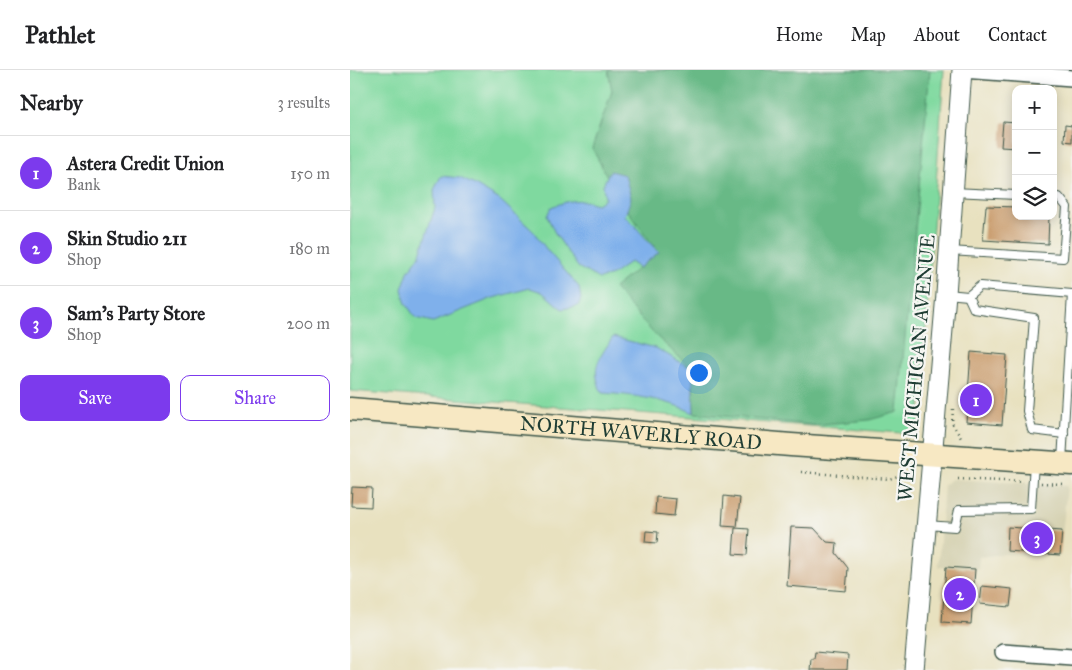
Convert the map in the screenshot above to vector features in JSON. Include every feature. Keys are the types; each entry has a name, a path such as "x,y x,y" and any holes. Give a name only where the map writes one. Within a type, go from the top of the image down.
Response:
{"main road":[{"name":"NORTH WAVERLY ROAD","path":"350,409 932,455 1034,460 1066,470"}],"street":[{"path":"962,70 1072,78"},
{"name":"WEST MICHIGAN AVENUE","path":"914,670 946,294 962,70"},
{"path":"1003,652 1072,657"}],"lane":[{"path":"953,192 1012,195"},
{"path":"949,251 1063,258 1067,206 1057,197"},
{"path":"946,294 968,296 980,286 1072,294 1064,434 1066,470"},
{"path":"968,296 974,309 1034,318 1027,411 1032,430 1064,434"},
{"path":"926,525 955,527 959,510 1031,509 1034,460"}],"path":[{"path":"958,479 1033,483 1066,470"},
{"path":"801,472 889,479 902,475 910,476 914,481 913,491"}],"shaded area":[{"path":"952,479 1067,486 1060,557 1004,554 979,557 978,569 938,567 944,485"}],"green space":[{"path":"350,70 944,70 919,426 914,434 350,391"},
{"path":"608,70 930,70 898,412 869,420 813,425 694,413 692,369 654,334 614,288 658,252 618,197 592,148 612,91"}],"water":[{"path":"610,171 625,175 631,198 625,216 659,252 639,268 630,262 612,275 599,279 578,267 555,233 547,216 551,207 563,203 579,200 597,204 605,199 603,185"},
{"path":"441,176 460,178 475,185 500,200 533,231 579,287 581,299 578,306 562,309 542,292 530,288 493,298 433,322 416,318 406,304 402,289 408,272 419,257 435,208 434,190"},
{"path":"613,337 656,348 692,369 694,413 672,404 649,398 602,393 598,384 598,363"}],"building":[{"path":"1003,122 1012,123 1012,148 1001,147"},
{"path":"1065,125 1072,126 1072,142 1064,141"},
{"path":"986,206 1012,207 1012,220 1049,220 1048,244 983,240"},
{"path":"971,352 1007,355 1002,425 966,422"},
{"path":"352,487 372,488 371,507 351,506"},
{"path":"724,496 740,498 737,527 722,526"},
{"path":"656,497 676,499 674,516 655,514"},
{"path":"791,527 814,528 827,542 837,543 836,553 848,568 846,591 787,586"},
{"path":"1008,527 1062,531 1060,555 1007,551"},
{"path":"735,528 749,529 747,555 733,554"},
{"path":"646,531 658,532 657,543 645,542"},
{"path":"946,567 975,569 971,624 942,622"},
{"path":"982,586 1012,589 1010,607 980,604"},
{"path":"815,652 848,655 847,670 810,670 811,659 814,659"}],"place":[{"name":"Astera Credit Union","path":"976,400"},
{"name":"Sam's Party Store","path":"1037,538"},
{"name":"Skin Studio 211","path":"960,594"}]}
